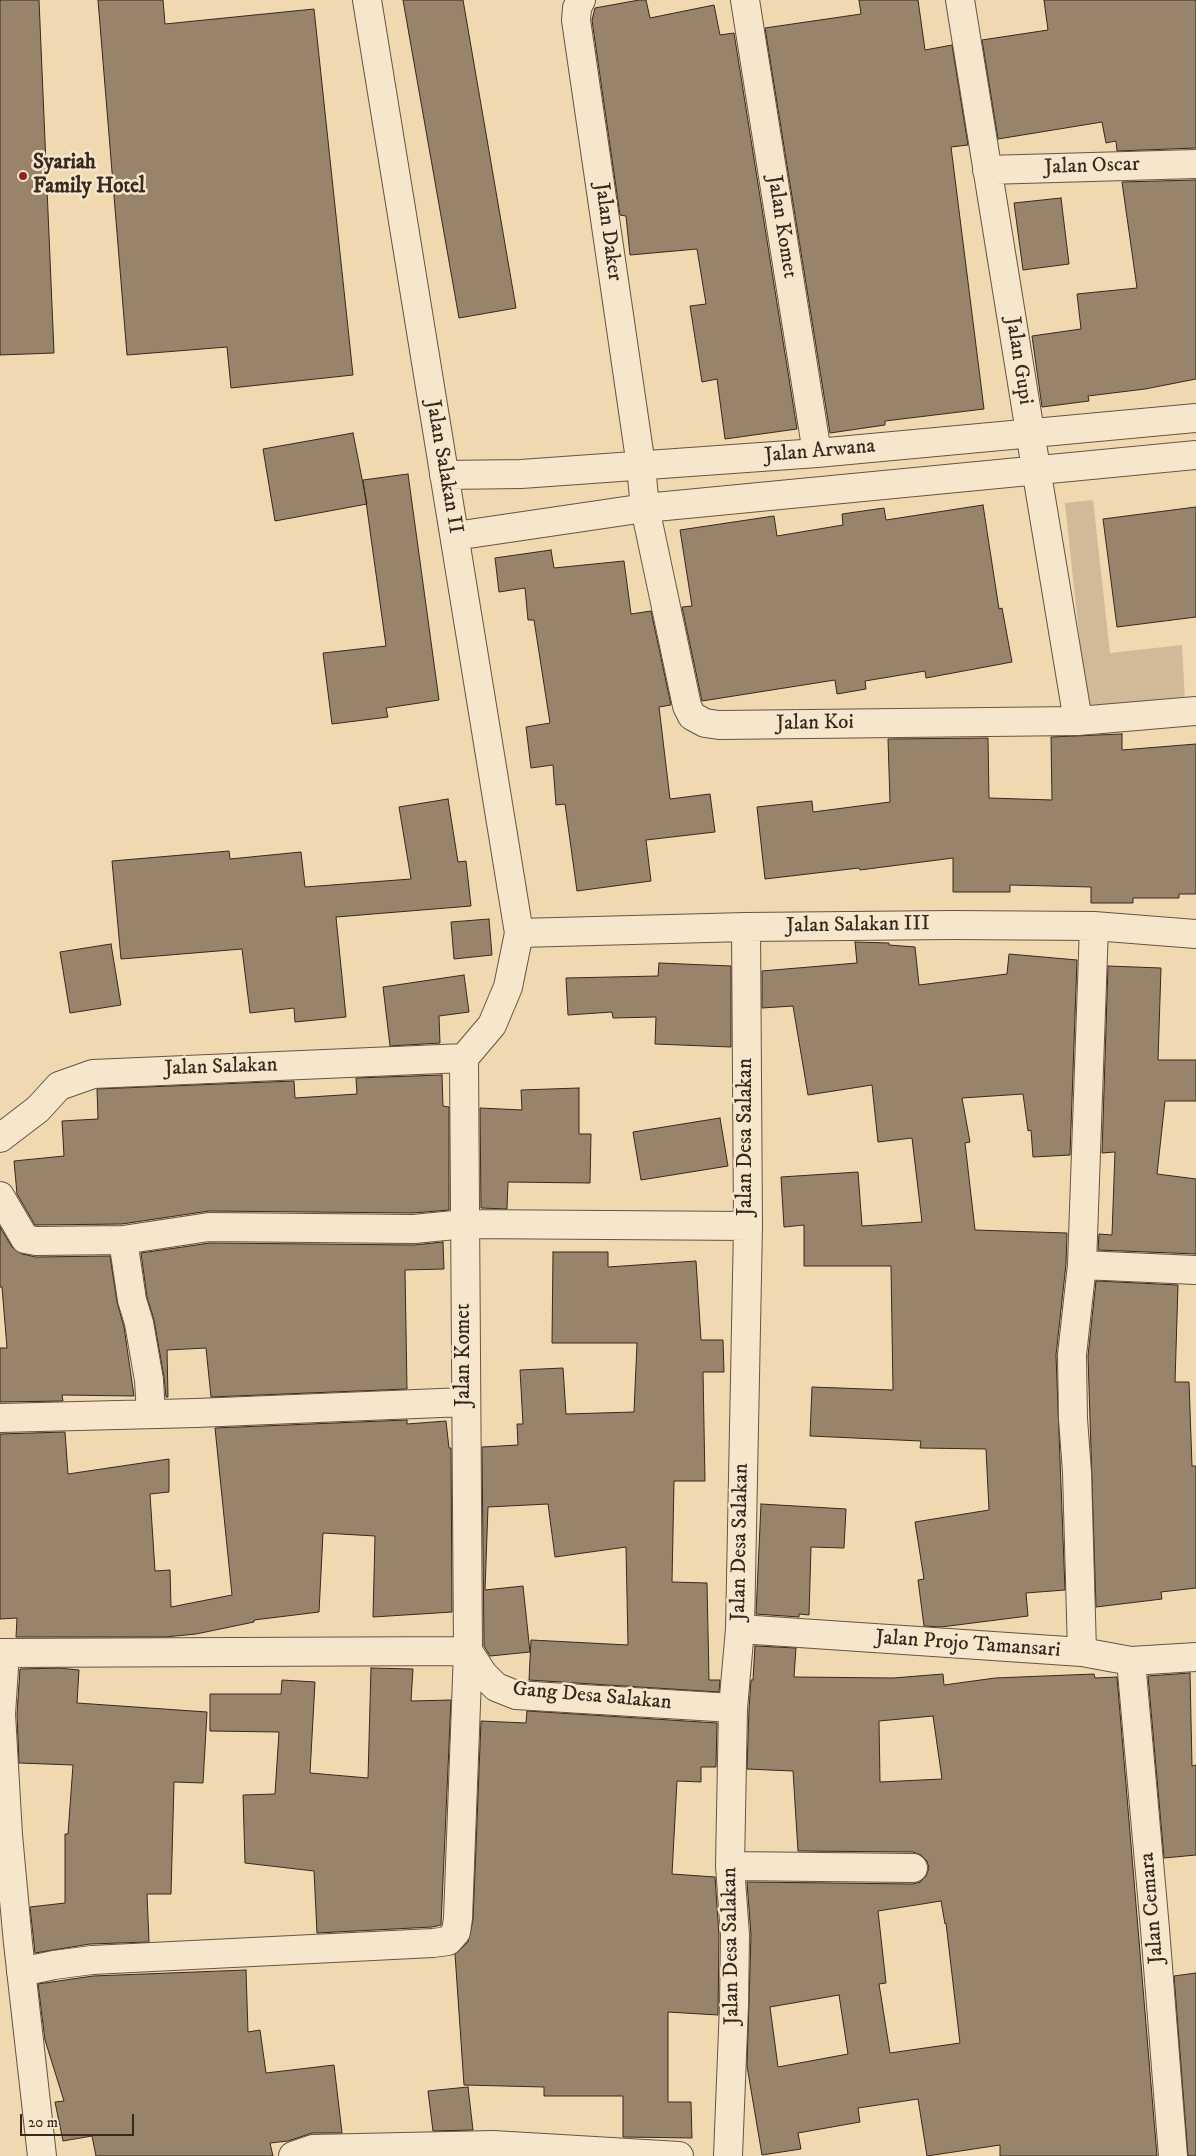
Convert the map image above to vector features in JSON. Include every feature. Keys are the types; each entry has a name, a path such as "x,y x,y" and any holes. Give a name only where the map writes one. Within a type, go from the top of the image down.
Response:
{"street":[{"name":"Jalan Salakan II","path":"367,0 519,933"},
{"name":"Jalan Daker","path":"581,0 577,8 576,20 641,466"},
{"name":"Jalan Komet","path":"745,0 817,453"},
{"name":"Jalan Gupi","path":"960,0 1078,721"},
{"name":"Jalan Oscar","path":"988,170 1196,164"},
{"name":"Jalan Arwana","path":"444,476 521,474 817,453 1196,418"},
{"name":"Jalan Arwana","path":"455,536 646,508 1196,455"},
{"name":"Jalan Koi","path":"641,466 646,508 687,706 692,716 705,723 719,725 1078,721 1196,711"},
{"name":"Jalan Salakan III","path":"519,933 952,924 1094,926 1196,934"},
{"path":"1082,1652 1072,1355 1082,1265 1094,926"},
{"name":"Jalan Desa Salakan","path":"728,2156 734,2006 734,1935 730,1866 733,1708 740,1629 748,1226 746,927"},
{"path":"464,1058 492,1025 508,987 519,933"},
{"name":"Jalan Komet","path":"21,1972 92,1960 433,1943 448,1940 456,1932 468,1651 464,1058"},
{"name":"Jalan Salakan","path":"0,1138 38,1110 60,1086 93,1074 464,1058"},
{"path":"0,1196 25,1238 36,1241 123,1240 209,1227 414,1229 465,1224 748,1226"},
{"path":"123,1240 132,1300 139,1323 150,1385 151,1414"},
{"path":"1082,1265 1196,1270"},
{"path":"0,1418 465,1402"},
{"name":"Jalan Projo Tamansari","path":"740,1629 1082,1652 1131,1661 1196,1657"},
{"path":"42,2156 21,1972 9,1943 8,1835 1,1714 2,1653 468,1651"},
{"name":"Gang Desa Salakan","path":"468,1651 483,1674 496,1687 516,1696 733,1708"},
{"name":"Jalan Cemara","path":"1131,1661 1173,2156"},
{"path":"730,1866 913,1868"},
{"path":"293,2156 313,2149 493,2145 679,2156"}],"shaded area":[{"path":"1093,500 1110,653 1182,645 1185,702 1087,709 1065,503"}],"building":[{"name":"Syariah Family Hotel","path":"0,0 39,0 54,353 0,355"},
{"path":"98,0 163,0 165,24 314,9 353,375 231,388 227,347 127,355"},
{"path":"403,0 463,0 516,308 459,318"},
{"path":"646,0 650,18 714,5 720,35 734,33 797,429 725,439 717,379 702,382 690,306 706,304 697,249 630,255 626,216 620,215 592,20 595,8"},
{"path":"859,0 918,0 925,50 952,45 968,145 951,147 984,409 885,421 885,425 830,433 765,28 861,14"},
{"path":"1044,0 1196,0 1196,148 1117,151 1116,141 1106,143 1102,122 998,139 982,40 1048,30"},
{"path":"1196,180 1196,379 1145,389 1088,396 1089,401 1042,407 1032,336 1081,329 1077,294 1137,288 1122,182"},
{"path":"1061,198 1069,264 1023,270 1014,203"},
{"path":"353,433 367,504 275,521 263,449"},
{"path":"408,474 439,700 386,708 388,717 332,724 323,653 386,646 363,480"},
{"path":"983,505 999,609 1002,608 1012,662 926,678 925,671 865,681 866,689 837,694 835,680 702,701 682,607 692,606 680,530 774,516 777,536 843,525 842,514 884,508 886,520"},
{"path":"1196,507 1196,617 1117,627 1103,519"},
{"path":"551,550 554,568 624,561 631,614 651,611 671,705 659,707 670,799 710,794 715,832 646,840 651,881 577,891 565,804 556,805 553,765 531,768 526,727 550,723 534,620 528,620 525,588 499,592 495,558"},
{"path":"1122,734 1122,750 1196,744 1196,894 1179,894 1179,898 1133,898 1133,903 1091,903 1091,887 1010,885 1010,892 953,892 953,858 860,870 859,868 765,879 757,807 812,801 813,812 890,802 888,739 988,738 989,798 1052,800 1051,737"},
{"path":"448,799 458,862 466,861 471,906 336,917 346,1017 295,1022 294,1008 250,1013 242,949 121,959 112,861 229,851 230,859 301,852 305,887 411,879 399,807"},
{"path":"489,919 492,955 454,959 451,922"},
{"path":"855,942 889,943 889,945 915,947 919,985 1007,974 1009,954 1077,960 1070,1155 1033,1157 1031,1130 1028,1131 1023,1094 962,1098 970,1142 965,1143 975,1230 1067,1233 1066,1264 1056,1355 1065,1590 1026,1593 1028,1616 941,1627 924,1626 918,1580 924,1579 915,1522 989,1510 986,1449 920,1448 921,1441 810,1436 812,1387 893,1390 891,1266 804,1266 804,1225 784,1227 781,1177 858,1172 862,1226 922,1222 912,1138 878,1142 872,1085 808,1095 793,1006 762,1008 762,971 857,963"},
{"path":"111,944 121,1005 70,1013 60,952"},
{"path":"659,963 731,966 731,1047 655,1044 656,1017 613,1018 612,1012 568,1015 566,978 658,976"},
{"path":"1108,966 1161,968 1158,1060 1196,1060 1196,1101 1165,1101 1157,1174 1196,1179 1196,1254 1098,1250 1099,1234 1112,1235 1115,1152 1102,1153"},
{"path":"464,975 469,1012 439,1016 440,1043 390,1046 383,987"},
{"path":"442,1075 443,1106 449,1107 449,1210 413,1213 209,1211 122,1224 35,1225 17,1194 14,1161 64,1156 62,1121 98,1119 97,1089 294,1081 295,1098 357,1094 356,1078"},
{"path":"579,1088 579,1134 591,1134 590,1183 508,1182 507,1209 481,1208 480,1108 522,1110 521,1090"},
{"path":"720,1118 728,1166 641,1180 633,1132"},
{"path":"0,1227 12,1247 22,1254 36,1257 110,1256 117,1302 124,1327 134,1396 62,1395 63,1401 0,1402 0,1348 7,1348 2,1287 0,1287"},
{"path":"443,1242 444,1269 405,1270 407,1389 211,1397 206,1348 167,1350 168,1397 166,1397 154,1320 147,1297 141,1253 210,1243 414,1245"},
{"path":"553,1252 608,1252 608,1267 696,1261 701,1340 723,1340 724,1372 703,1372 705,1481 674,1481 672,1582 707,1583 709,1680 720,1680 719,1692 529,1680 531,1640 628,1645 626,1547 555,1557 548,1504 488,1507 485,1590 523,1586 530,1652 490,1656 484,1646 482,1447 518,1445 517,1424 523,1424 520,1370 563,1368 566,1414 634,1412 637,1343 552,1343"},
{"path":"1096,1281 1178,1285 1175,1382 1189,1382 1192,1466 1196,1466 1196,1588 1161,1592 1162,1599 1096,1607 1088,1356"},
{"path":"407,1420 407,1424 446,1421 449,1448 451,1448 452,1612 373,1617 375,1536 323,1533 319,1612 254,1620 254,1622 196,1634 165,1637 16,1637 17,1618 0,1619 0,1434 65,1432 68,1474 169,1459 169,1492 150,1494 155,1571 170,1570 171,1607 232,1595 215,1428"},
{"path":"761,1504 846,1509 844,1548 811,1547 809,1615 799,1614 799,1617 756,1614"},
{"path":"755,1646 796,1648 794,1677 893,1678 943,1674 944,1685 995,1678 1094,1674 1095,1678 1117,1677 1157,2156 1000,2156 1000,2145 927,2156 918,2099 858,2108 860,2122 798,2133 801,2149 762,2155 747,2066 751,1935 747,1882 913,1884 920,1882 926,1876 929,1868 927,1861 921,1855 913,1852 798,1851 793,1771 747,1769 749,1709 751,1680 753,1680","holes":["933,1716 942,1779 880,1782 879,1721","941,1901 946,1923 960,2043 890,2053 879,1984 886,1983 878,1911","839,1995 848,2054 778,2067 770,2007"]},
{"path":"59,1668 79,1670 77,1703 207,1712 203,1783 174,1782 171,1894 147,1894 149,1942 90,1944 35,1953 30,1907 65,1903 65,1834 68,1834 73,1765 19,1763 17,1714 20,1669"},
{"path":"371,1668 413,1669 411,1701 451,1700 441,1925 317,1933 314,1871 245,1863 243,1795 275,1794 279,1732 210,1731 210,1694 281,1694 282,1680 315,1682 310,1773 368,1778"},
{"path":"1190,1673 1192,1766 1196,1765 1196,1855 1164,1858 1148,1676"},
{"path":"527,1711 717,1723 716,1767 701,1767 701,1782 677,1781 672,1874 715,1877 719,1935 718,2015 668,2012 668,2102 691,2102 692,2138 623,2137 623,2096 544,2096 544,2087 464,2085 455,1954 468,1942 473,1920 481,1721 526,1723"},
{"path":"246,1970 248,2032 260,2030 266,2073 334,2065 342,2133 312,2133 288,2141 270,2143 273,2156 96,2156 92,2136 63,2141 55,2102 64,2101 45,2040 38,1984 93,1976"},
{"path":"1196,1973 1196,2156 1188,2156 1174,1976"},
{"path":"468,2087 473,2130 433,2131 428,2091"}],"place":[{"name":"Syariah Family Hotel","path":"23,176"}]}
